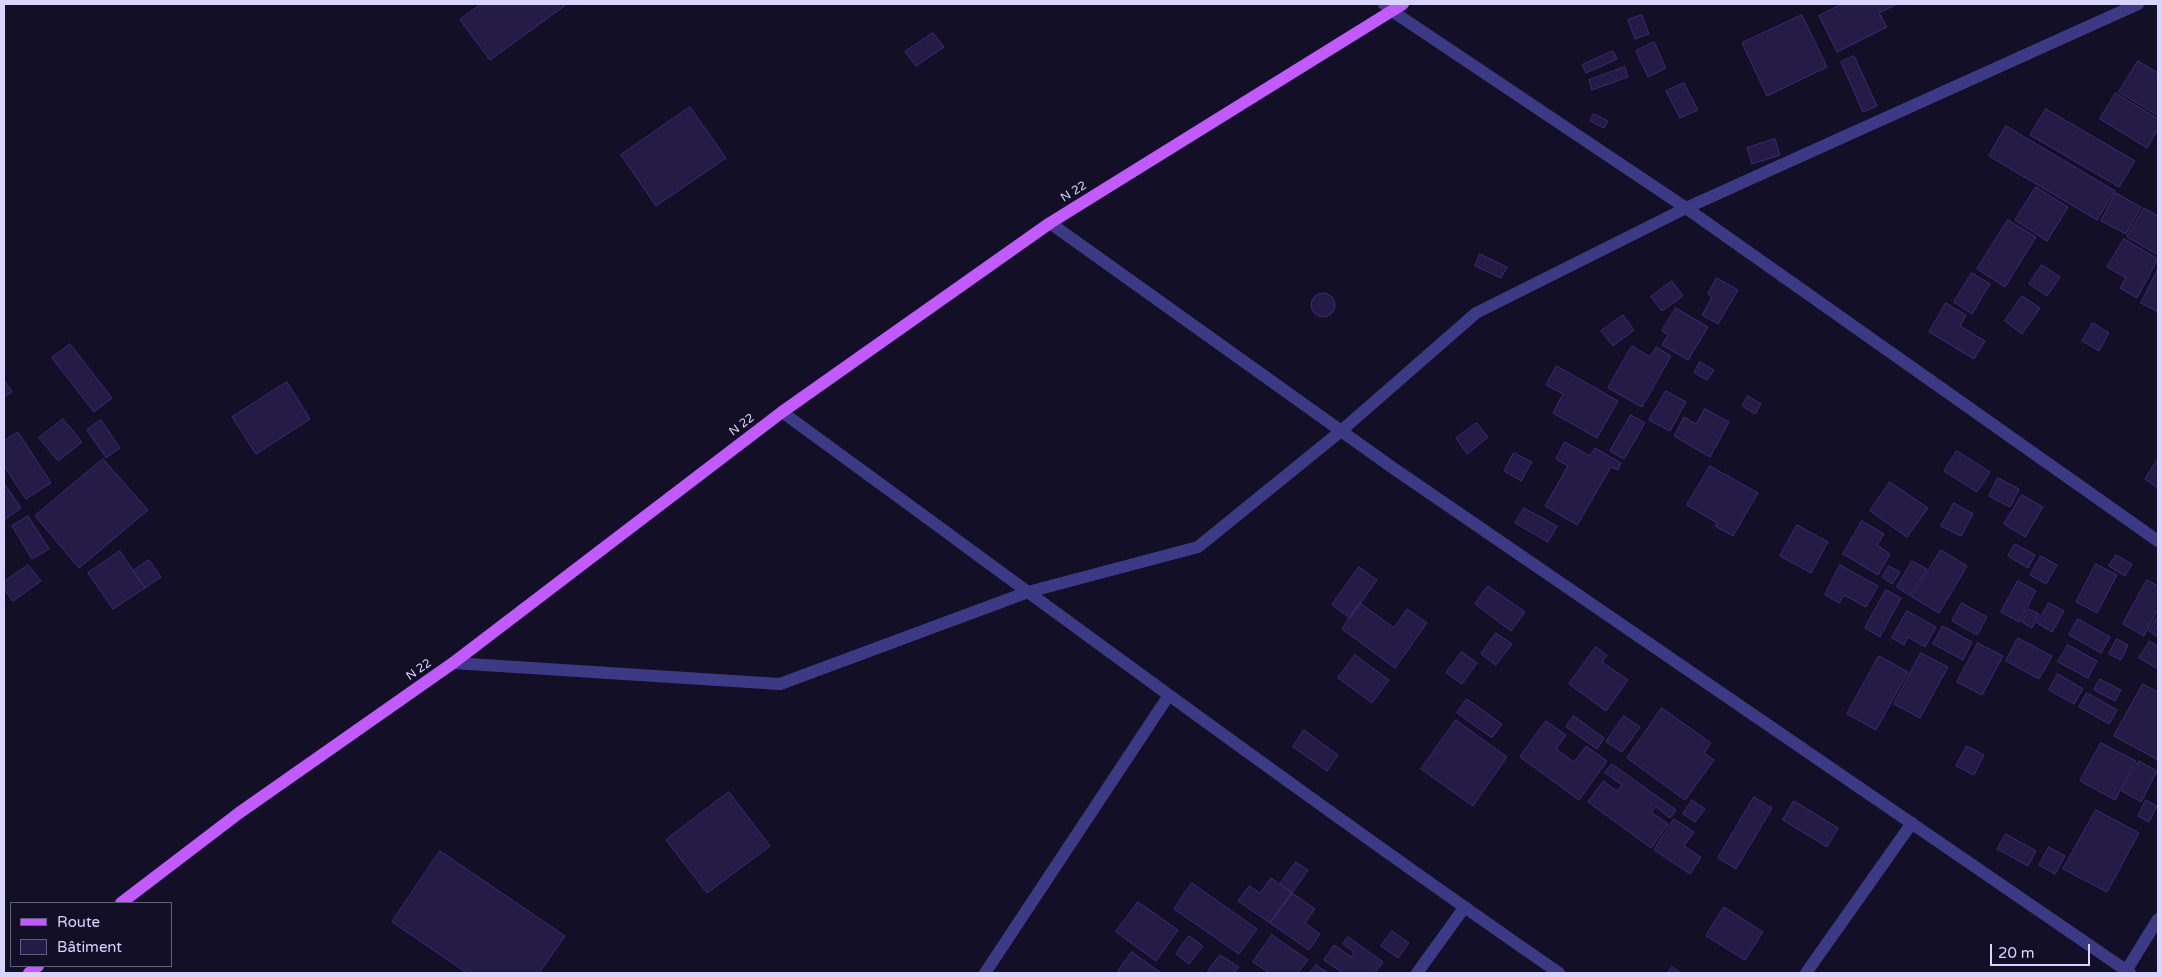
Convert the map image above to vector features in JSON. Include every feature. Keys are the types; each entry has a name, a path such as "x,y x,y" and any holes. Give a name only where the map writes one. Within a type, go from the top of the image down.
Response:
{"main road":[{"name":"N 22","path":"122,902 239,813 453,663 782,412 1050,223 1388,7 1403,4"}],"street":[{"path":"453,663 780,684 1028,592 1198,546 1341,431 1476,313 1686,208 2138,4"},
{"path":"1388,7 1686,208 2158,541"},
{"path":"1050,223 1341,431 2128,972 2158,918"},
{"path":"782,412 1464,908 1559,973"},
{"path":"985,973 1169,695"},
{"path":"1806,973 1912,823"},
{"path":"1417,973 1464,908"}],"building":[{"path":"481,4 567,4 490,60 460,20"},
{"path":"1842,4 1895,5 1879,13 1887,27 1837,52 1819,16"},
{"path":"1642,15 1649,34 1635,39 1628,20"},
{"path":"1802,15 1827,67 1767,96 1742,43"},
{"path":"933,33 944,47 916,66 905,52"},
{"path":"1654,42 1666,68 1648,77 1636,51"},
{"path":"1613,51 1617,59 1586,73 1582,65"},
{"path":"1854,56 1877,106 1863,112 1841,62"},
{"path":"2138,61 2158,73 2158,116 2119,92"},
{"path":"1625,67 1628,77 1592,90 1589,80"},
{"path":"1684,83 1698,110 1680,118 1666,91"},
{"path":"2116,93 2158,119 2158,129 2147,148 2100,119"},
{"path":"690,107 726,158 656,206 621,155"},
{"path":"2046,109 2135,161 2119,187 2030,135"},
{"path":"1594,114 1608,121 1604,128 1590,121"},
{"path":"2006,126 2115,191 2097,220 1989,156"},
{"path":"1775,139 1780,155 1752,164 1747,148"},
{"path":"2036,187 2068,207 2047,241 2015,220"},
{"path":"2116,193 2141,207 2126,234 2101,221"},
{"path":"2144,208 2158,216 2158,255 2127,237"},
{"path":"2008,220 2036,237 2005,287 1977,269"},
{"path":"2124,239 2158,259 2137,298 2120,288 2126,278 2107,267"},
{"path":"1480,254 1507,267 1501,278 1475,266"},
{"path":"2042,265 2060,277 2047,296 2029,284"},
{"path":"2158,269 2158,312 2141,303"},
{"path":"1972,273 1990,284 1972,314 1954,302"},
{"path":"1717,278 1738,290 1718,324 1702,315 1712,297 1708,294"},
{"path":"1672,281 1683,296 1662,311 1651,297"},
{"path":"1323,293 1331,297 1335,305 1331,313 1323,317 1315,313 1311,305 1315,297"},
{"path":"2022,296 2040,308 2022,334 2005,321"},
{"path":"1946,303 1966,315 1960,326 1985,341 1974,359 1929,332"},
{"path":"1676,308 1708,327 1688,360 1662,345 1668,335 1662,331"},
{"path":"1623,315 1634,330 1613,346 1601,331"},
{"path":"2093,323 2109,333 2099,351 2082,341"},
{"path":"70,344 112,398 94,412 52,358"},
{"path":"1632,346 1650,357 1656,347 1671,356 1642,407 1608,388"},
{"path":"1700,362 1714,370 1707,380 1694,373"},
{"path":"1557,366 1618,401 1597,438 1553,413 1563,394 1546,385"},
{"path":"4,380 12,392 4,397"},
{"path":"287,382 310,419 256,454 232,417"},
{"path":"1666,391 1686,402 1670,431 1649,420"},
{"path":"1748,396 1761,404 1755,414 1742,406"},
{"path":"1705,409 1729,422 1710,457 1674,436 1684,417 1696,424"},
{"path":"1631,415 1645,423 1624,459 1610,451"},
{"path":"63,419 82,442 58,461 39,438"},
{"path":"101,420 120,448 106,458 87,430"},
{"path":"1477,423 1488,437 1467,454 1456,438"},
{"path":"18,432 51,483 26,499 4,466 4,441"},
{"path":"1565,442 1590,456 1595,448 1621,463 1618,470 1611,467 1577,525 1545,506 1568,466 1556,459"},
{"path":"1957,451 1990,472 1977,492 1944,471"},
{"path":"1514,453 1532,462 1521,481 1504,471"},
{"path":"103,459 148,510 79,568 35,516"},
{"path":"2158,459 2158,488 2145,479"},
{"path":"1710,466 1758,493 1733,536 1715,526 1717,523 1687,505"},
{"path":"1998,478 2019,489 2010,507 1989,496"},
{"path":"1890,482 1928,508 1907,537 1870,511"},
{"path":"4,483 21,508 4,520"},
{"path":"2022,495 2043,507 2025,537 2004,524"},
{"path":"1954,503 1973,514 1961,536 1941,526"},
{"path":"1524,508 1557,526 1548,542 1515,523"},
{"path":"28,516 49,549 32,559 12,526"},
{"path":"1862,521 1884,534 1877,545 1890,554 1878,575 1843,554"},
{"path":"1797,525 1828,542 1811,573 1780,556"},
{"path":"2015,544 2035,555 2028,568 2008,556"},
{"path":"1941,550 1967,566 1939,613 1912,597"},
{"path":"120,551 145,588 113,609 88,573"},
{"path":"2116,555 2132,564 2125,576 2109,566"},
{"path":"2041,556 2057,565 2046,584 2030,575"},
{"path":"149,560 161,577 145,588 133,571"},
{"path":"1912,561 1927,569 1910,596 1897,587"},
{"path":"2096,564 2117,575 2097,613 2076,602"},
{"path":"28,565 41,581 13,601 4,589 4,582"},
{"path":"1840,565 1878,586 1866,607 1844,595 1839,603 1825,595"},
{"path":"1889,566 1900,572 1892,584 1882,577"},
{"path":"1359,567 1377,580 1350,618 1332,605"},
{"path":"2147,580 2158,586 2158,609 2144,636 2123,624"},
{"path":"2018,581 2036,591 2019,622 2001,612"},
{"path":"1488,586 1525,612 1511,631 1475,604"},
{"path":"1886,590 1901,598 1880,637 1865,628"},
{"path":"1360,603 1394,628 1407,609 1427,623 1395,668 1342,629"},
{"path":"1962,603 1987,617 1977,635 1952,621"},
{"path":"2049,603 2064,611 2052,632 2037,623"},
{"path":"2029,609 2039,614 2032,628 2022,622"},
{"path":"1907,611 1936,627 1925,647 1908,637 1904,645 1892,638"},
{"path":"2158,616 2158,637 2149,631"},
{"path":"2078,619 2110,637 2101,653 2069,635"},
{"path":"1943,626 1972,642 1963,660 1933,644"},
{"path":"1496,633 1512,644 1496,665 1481,654"},
{"path":"2018,638 2052,656 2039,679 2006,661"},
{"path":"2117,639 2128,645 2121,660 2109,654"},
{"path":"2150,641 2158,647 2158,669 2139,658"},
{"path":"1978,643 2003,656 1982,695 1957,682"},
{"path":"2068,645 2097,661 2088,678 2058,662"},
{"path":"1596,647 1607,655 1602,662 1628,680 1606,711 1569,684"},
{"path":"1462,652 1477,663 1462,684 1446,673"},
{"path":"1921,653 1948,667 1920,718 1894,704"},
{"path":"1355,655 1389,680 1372,703 1338,678"},
{"path":"1879,656 1908,672 1876,730 1847,714"},
{"path":"2058,674 2083,689 2074,704 2049,690"},
{"path":"2100,679 2121,690 2115,701 2094,690"},
{"path":"2143,684 2158,692 2158,760 2114,736"},
{"path":"2087,693 2117,710 2109,724 2079,707"},
{"path":"1467,699 1502,724 1492,738 1457,713"},
{"path":"1662,708 1711,743 1704,753 1714,760 1685,800 1627,758"},
{"path":"1574,716 1604,738 1597,749 1566,727"},
{"path":"1624,716 1640,727 1622,752 1606,742"},
{"path":"1456,720 1507,757 1473,806 1421,769"},
{"path":"1546,721 1566,735 1556,749 1574,762 1586,746 1607,761 1579,800 1520,757"},
{"path":"1304,730 1338,755 1327,771 1293,747"},
{"path":"2101,743 2136,761 2115,800 2080,781"},
{"path":"1967,746 1984,755 1974,775 1956,766"},
{"path":"2139,761 2157,771 2141,802 2122,791"},
{"path":"1612,764 1676,810 1670,818 1656,807 1651,812 1668,824 1651,848 1588,802 1603,781 1617,791 1622,785 1605,773"},
{"path":"729,792 770,846 707,893 666,840"},
{"path":"1754,797 1772,808 1736,869 1718,858"},
{"path":"1692,800 1705,809 1695,822 1683,814"},
{"path":"2146,800 2157,806 2149,822 2138,816"},
{"path":"1794,801 1838,828 1827,847 1783,820"},
{"path":"2096,810 2139,833 2107,892 2063,869"},
{"path":"1674,819 1694,832 1684,846 1701,857 1690,874 1654,850"},
{"path":"2006,834 2036,851 2028,866 1997,849"},
{"path":"2049,847 2065,856 2055,874 2039,865"},
{"path":"440,851 565,936 539,973 467,973 392,922"},
{"path":"1296,862 1308,870 1292,893 1280,884"},
{"path":"1271,878 1292,893 1270,923 1238,901 1249,886 1260,893"},
{"path":"1192,883 1257,929 1239,954 1174,909"},
{"path":"1292,893 1315,909 1305,923 1320,934 1309,950 1270,923"},
{"path":"1138,902 1178,930 1156,961 1116,932"},
{"path":"1724,907 1763,932 1745,960 1706,936"},
{"path":"1392,931 1409,943 1398,958 1381,946"},
{"path":"1272,935 1308,960 1298,973 1270,973 1253,962"},
{"path":"1189,936 1203,946 1189,964 1176,954"},
{"path":"1348,937 1383,962 1375,973 1343,973 1324,960 1334,945 1351,957 1354,952 1343,944"},
{"path":"1132,952 1161,973 1121,973 1118,971"},
{"path":"1220,955 1239,967 1234,973 1207,973"},
{"path":"1316,965 1328,973 1310,973"},
{"path":"1672,967 1681,973 1668,973"}]}
